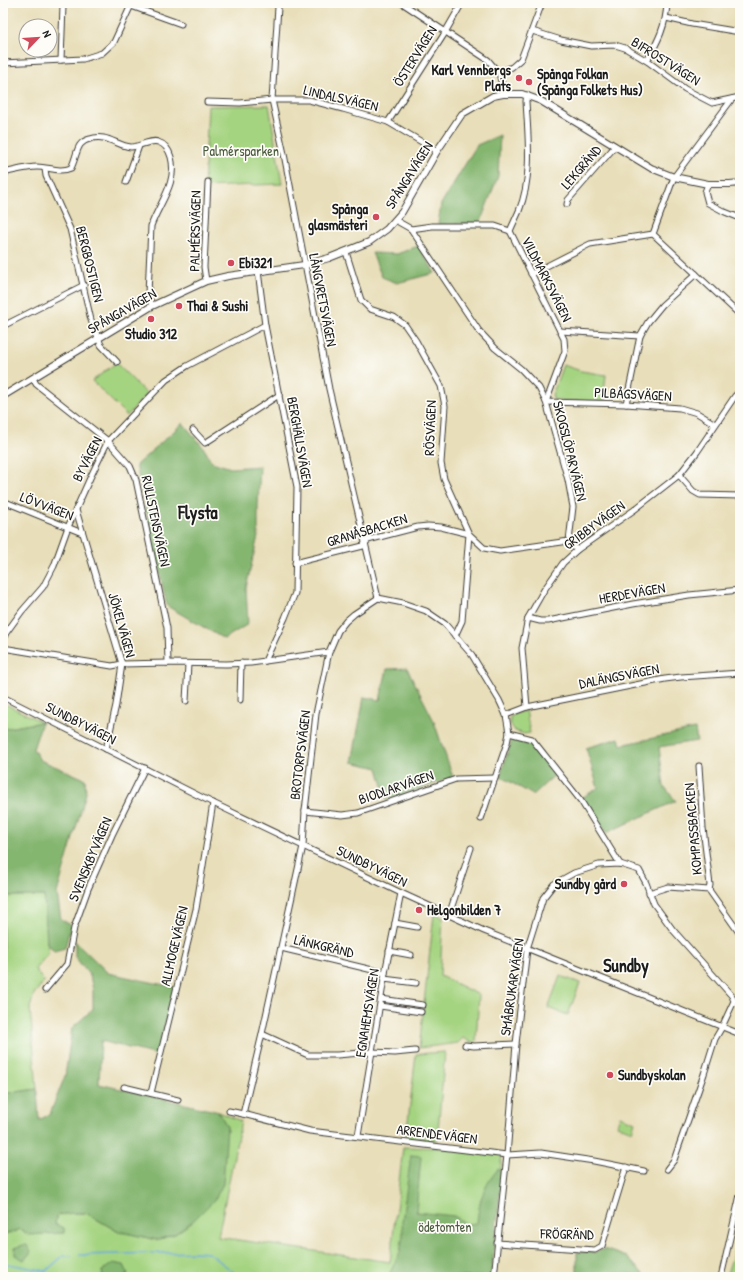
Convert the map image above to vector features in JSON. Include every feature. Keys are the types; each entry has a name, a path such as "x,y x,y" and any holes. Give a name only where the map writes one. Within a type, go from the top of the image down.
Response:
{"street":[{"name":"LÅNGVRETSVÄGEN","path":"280,3 278,7 272,100 284,154 304,265 329,389 378,598"},
{"path":"402,3 488,60 499,73 503,94"},
{"name":"ÖSTERVÄGEN","path":"388,122 446,32 462,3"},
{"path":"499,73 512,67 521,60 542,3"},
{"path":"647,61 662,32 666,18 667,3"},
{"path":"3,63 83,59 102,53 114,42 131,5 181,24"},
{"path":"60,60 63,6"},
{"path":"666,18 740,32"},
{"name":"BIFROSTVÄGEN","path":"532,31 561,40 591,46 614,45 625,48 647,61 685,89 712,103 740,97"},
{"name":"SPÅNGAVÄGEN","path":"3,396 152,306 206,281 258,271 304,265 346,252 369,242 387,229 402,212 437,151 462,114 493,96 503,94 527,95 542,101 651,168 674,177 708,184 740,183"},
{"name":"VILDMARKSVÄGEN","path":"527,95 528,163 525,188 519,210 510,231 564,339 565,351 546,402"},
{"path":"653,234 674,177 732,99"},
{"name":"LINDALSVÄGEN","path":"207,102 240,103 272,100 309,100 388,122 437,151"},
{"path":"3,173 39,167 61,170 71,168 81,144 84,141 95,137 102,137 129,147 157,141 164,145 169,151 172,160 172,171 171,182 167,193 154,216 151,226 148,294 152,306"},
{"path":"126,182 139,146"},
{"name":"LEKGRÄND","path":"567,204 568,200 614,146"},
{"name":"BERGBOSTIGEN","path":"45,169 46,176 70,229 91,320 101,344 117,362"},
{"name":"PALMÉRSVÄGEN","path":"206,281 204,267 208,182"},
{"path":"708,184 705,192 708,203 740,218"},
{"name":"SKOGSLÖPARVÄGEN","path":"395,220 411,229 479,331 494,348 521,370 539,388 546,402 574,507 569,541"},
{"path":"411,229 432,226 495,226 510,231"},
{"path":"531,274 590,244 653,234"},
{"path":"653,234 740,315"},
{"name":"RÖSVÄGEN","path":"346,252 361,300 370,309 394,317 405,325 442,386 445,406 441,451 444,479 469,534 462,620 455,636"},
{"name":"BERGHÄLLSVÄGEN","path":"258,271 265,325 297,487 295,593 265,661"},
{"path":"626,404 640,336 648,322 662,305 696,274"},
{"path":"3,326 84,285"},
{"name":"BYVÄGEN","path":"3,639 6,632 43,588 54,566 68,527 108,441 166,380 187,366 265,325"},
{"path":"560,331 640,336"},
{"name":"RULLSTENSVÄGEN","path":"33,378 36,384 108,441 130,466 136,480 166,628 168,663"},
{"name":"GRIBBYVÄGEN","path":"527,707 522,648 528,618 544,590 563,563 577,550 634,510 679,475 740,391"},
{"path":"193,430 205,443 279,395"},
{"name":"PILBÅGSVÄGEN","path":"546,402 626,404 680,408 697,413 715,424"},
{"path":"679,475 693,492 700,495 740,496"},
{"path":"3,511 5,502"},
{"name":"LÖVVÄGEN","path":"5,502 82,533"},
{"name":"JÖKELVÄGEN","path":"76,510 122,664 116,705 106,749"},
{"name":"GRANÅSBACKEN","path":"295,563 363,546 368,540 418,527 441,527 469,534"},
{"path":"469,534 484,548 500,551 569,541 577,550"},
{"name":"HERDEVÄGEN","path":"528,618 548,621 639,603 689,595 740,590"},
{"path":"378,598 403,603 426,611 444,624 472,655 499,700 506,715 509,733 507,743 481,819"},
{"name":"BROTORPSVÄGEN","path":"243,1114 303,846 305,811 316,714 329,652 338,631 346,621 378,598"},
{"path":"3,648 112,666 122,664 241,663 329,652"},
{"path":"240,700 241,663"},
{"path":"186,701 188,664"},
{"name":"DALÄNGSVÄGEN","path":"506,715 527,707 665,679 740,673"},
{"name":"SUNDBYVÄGEN","path":"3,697 213,803 449,915 527,949 740,1034"},
{"path":"509,733 532,738 581,801 620,864"},
{"name":"KOMPASSBACKEN","path":"699,766 703,828 710,885 709,890"},
{"name":"SVENSKBYVÄGEN","path":"45,990 67,964 74,928 88,889 112,835 145,768"},
{"name":"BIODLARVÄGEN","path":"305,811 342,815 358,813 368,811 456,779 495,778"},
{"name":"ALLMOGEVÄGEN","path":"151,1093 196,908 213,803"},
{"path":"449,915 471,848"},
{"name":"SMÅBRUKARVÄGEN","path":"494,1277 516,1044 527,949 543,898 554,884 574,873 599,865 620,864 639,870 654,904 673,930 732,996 734,1002 722,1027"},
{"path":"649,893 668,887 709,890 740,934"},
{"name":"EGNAHEMSVÄGEN","path":"358,1136 384,976 401,893"},
{"path":"395,923 417,926"},
{"name":"LÄNKGRÄND","path":"281,948 384,976 416,983"},
{"path":"389,951 412,955"},
{"path":"381,999 423,1005"},
{"path":"380,1006 421,1012"},
{"path":"666,1169 674,1160 715,1039 722,1027"},
{"path":"262,1034 308,1055 337,1055 372,1052 395,1053 415,1051"},
{"name":"SMÅBRUKARVÄGEN","path":"464,1045 516,1044"},
{"path":"124,1087 178,1100"},
{"name":"ARRENDEVÄGEN","path":"229,1111 310,1131 506,1155 541,1153 644,1170"},
{"name":"FRÖGRÄND","path":"497,1243 595,1250 602,1246 626,1167"},
{"path":"721,1277 738,1210 740,1195"}],"green space":[{"name":"Palmérsparken","path":"269,105 282,184 204,187 208,106"},
{"path":"500,135 498,176 480,223 438,224 441,204 477,145"},
{"path":"418,246 435,273 397,283 382,277 372,253 397,254"},
{"path":"116,363 147,394 127,416 92,381"},
{"path":"563,365 581,371 606,375 603,402 554,400 552,395"},
{"path":"183,423 203,447 212,462 231,468 260,466 258,536 246,588 248,624 224,639 167,606 136,465"},
{"path":"407,668 433,719 453,777 387,800 378,768 352,762 364,697 380,700 387,669"},
{"path":"3,703 42,722 3,729"},
{"path":"526,710 530,733 524,734 515,731 510,723 510,717"},
{"path":"42,722 33,749 40,760 85,779 86,793 57,893 61,919 71,925 65,948 54,951 47,943 44,896 3,896 3,729"},
{"path":"695,729 697,741 659,747 664,786 676,801 606,833 583,797 598,788 586,748 619,738 621,745"},
{"path":"513,737 530,741 557,773 533,795 500,776"},
{"path":"3,877 4,896 45,896 47,943 49,953 35,969 44,982 34,994 30,1008 37,1089 3,1094"},
{"path":"434,914 443,917 440,976 479,995 476,1041 472,1043 463,1038 458,1043 419,1048"},
{"path":"75,941 108,973 174,987 157,1055 101,1041 99,1084 219,1112 227,1127 223,1184 215,1199 193,1221 175,1234 157,1240 117,1231 86,1213 57,1215 55,1224 64,1228 64,1233 28,1235 21,1229 3,1235 3,1094 37,1089 39,1120 50,1114 65,1076 72,1028 93,1009 93,990 90,976 75,957"},
{"path":"560,976 580,983 568,1015 548,1008"},
{"path":"445,1052 437,1141 406,1138 416,1054"},
{"name":"ödetomten","path":"219,1112 241,1121 218,1237 390,1262 403,1147 454,1148 502,1154 490,1277 123,1277 128,1274 102,1271 103,1277 3,1277 3,1236 21,1229 55,1224 57,1215 86,1213 117,1231 157,1240 175,1234 193,1221 215,1199 227,1127"},
{"path":"620,1116 635,1122 632,1131 617,1125"},
{"name":"ödetomten","path":"411,1155 421,1156 416,1212 454,1216 467,1224 477,1223 479,1208 485,1188 498,1169 502,1174 491,1277 388,1277 400,1252 403,1235 402,1222"},
{"path":"740,1232 740,1277 726,1277"},
{"path":"26,1244 31,1252 24,1260 15,1255 15,1248"},
{"path":"604,1249 627,1257 645,1277 577,1277 577,1252 597,1252"},
{"path":"113,1263 124,1265 128,1274 123,1277 103,1277 102,1271"}],"waterway":[{"path":"79,1255 195,1252 209,1253 240,1277"},
{"path":"3,1263 46,1271 63,1256 72,1256"}],"place":[{"name":"Karl Vennbergs Plats","path":"519,78"},
{"name":"Spånga Folkan (Spånga Folkets Hus)","path":"529,82"},
{"name":"Spånga glasmästeri","path":"376,217"},
{"name":"Ebi321","path":"231,263"},
{"name":"Thai & Sushi","path":"179,306"},
{"name":"Studio 312","path":"151,319"},
{"name":"Sundby gård","path":"624,884"},
{"name":"Helgonbilden 7","path":"419,910"},
{"name":"Sundbyskolan","path":"610,1075"}],"district":[{"name":"Flysta","path":"198,513"},
{"name":"Sundby","path":"626,966"}]}
